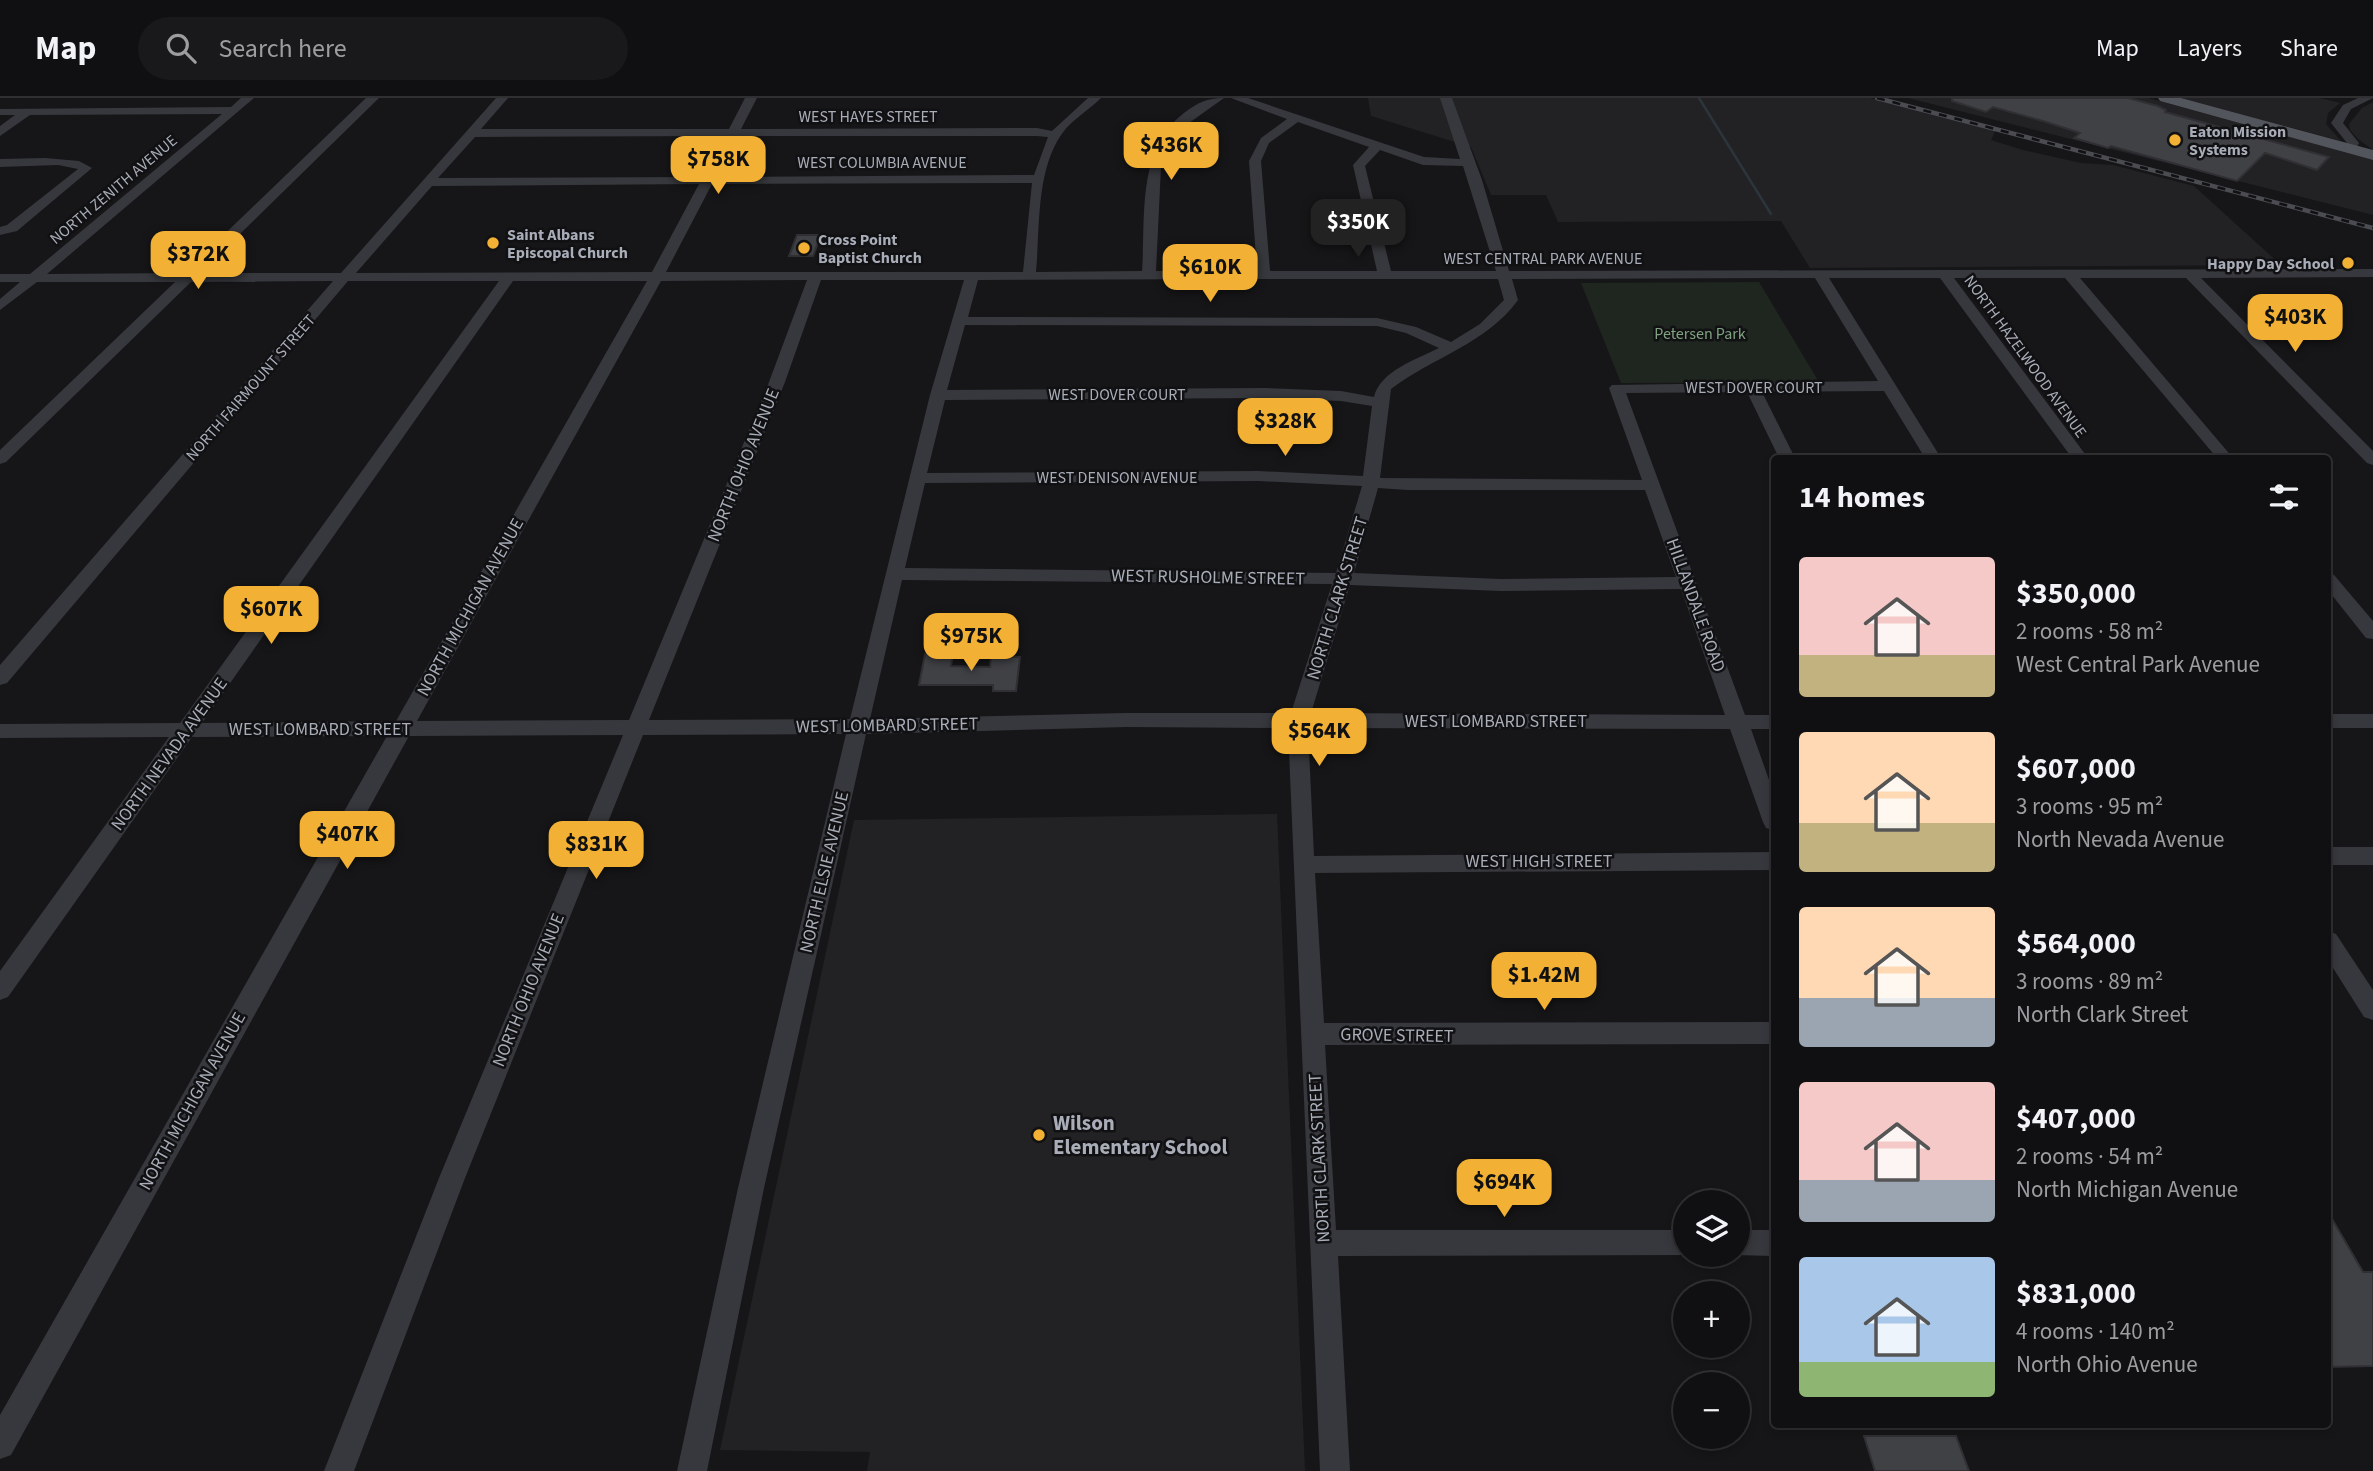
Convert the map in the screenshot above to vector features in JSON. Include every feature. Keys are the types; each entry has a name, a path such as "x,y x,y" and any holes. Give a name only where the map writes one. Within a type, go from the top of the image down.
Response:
{"main road":[{"path":"2165,98 2373,155"}],"street":[{"path":"160,111 178,98"},
{"name":"NORTH ZENITH AVENUE","path":"0,306 248,98"},
{"path":"0,459 373,98"},
{"name":"NORTH FAIRMOUNT STREET","path":"0,678 502,98"},
{"name":"NORTH MICHIGAN AVENUE","path":"0,1444 656,278 751,98"},
{"path":"1029,276 1043,160 1055,135 1095,98"},
{"path":"1149,276 1154,167 1158,152 1165,138 1180,122 1218,98"},
{"path":"1237,98 1423,161 1468,163"},
{"name":"NORTH CLARK STREET","path":"1335,1471 1297,743 1299,720 1345,580 1371,483 1373,441 1384,387 1502,316 1511,300 1476,180 1446,98"},
{"path":"2350,149 2353,143 2337,123 2347,107 2365,98"},
{"path":"0,111 234,110"},
{"path":"0,132 28,111"},
{"path":"1264,277 1255,177 1257,152 1268,137 1296,119"},
{"name":"WEST HAYES STREET","path":"471,133 1037,132 1055,135"},
{"path":"1377,146 1359,165 1385,276"},
{"path":"0,163 77,163 86,167 12,228 0,231"},
{"name":"WEST COLUMBIA AVENUE","path":"430,182 1040,179"},
{"path":"2189,273 2373,460"},
{"name":"WEST CENTRAL PARK AVENUE","path":"0,278 2373,273"},
{"name":"NORTH HAZELWOOD AVENUE","path":"1944,274 2078,455"},
{"path":"2069,274 2222,455"},
{"path":"1820,275 1931,455"},
{"name":"NORTH ELSIE AVENUE","path":"692,1471 751,1188 858,726 938,395 972,276"},
{"name":"NORTH OHIO AVENUE","path":"339,1471 452,1178 777,383 814,277"},
{"name":"NORTH NEVADA AVENUE","path":"0,990 508,278"},
{"path":"959,321 1377,322 1411,330 1450,347"},
{"name":"WEST DOVER COURT","path":"1617,388 1890,386"},
{"path":"1752,387 1786,455"},
{"name":"HILLANDALE ROAD","path":"1617,388 1771,813"},
{"name":"WEST DOVER COURT","path":"938,395 1265,393 1341,396 1380,403"},
{"name":"WEST DENISON AVENUE","path":"918,478 1258,476 1310,477 1371,483 1652,485"},
{"name":"WEST RUSHOLME STREET","path":"894,574 1155,575 1501,585 1688,583"},
{"path":"2331,583 2373,633"},
{"name":"WEST LOMBARD STREET","path":"0,731 858,726 1126,720 1771,722"},
{"path":"2331,721 2373,721"},
{"path":"2331,856 2373,856"},
{"name":"WEST HIGH STREET","path":"1303,865 1371,862 1771,861"},
{"path":"2331,946 2373,1010"},
{"name":"GROVE STREET","path":"1314,1034 1389,1036 1771,1033"},
{"path":"1323,1243 1673,1243"},
{"path":"1750,1243 1771,1243"}],"shaded area":[{"path":"1368,98 1870,98 1996,130 1991,140 2023,150 2081,163 2113,165 2194,186 2281,265 1810,268 1781,221 1558,222 1546,195 1491,195 1471,147 1371,116"},
{"path":"1908,98 2148,98 2373,160 2373,215"},
{"path":"2180,98 2320,98 2340,103 2328,113 2326,124 2341,141"},
{"path":"2373,102 2373,150 2358,139 2350,130 2349,124 2362,108"},
{"name":"Wilson Elementary School","path":"1277,814 1305,1471 867,1471 870,1452 720,1450 854,820"}],"green space":[{"name":"Petersen Park","path":"1759,282 1819,382 1621,383 1581,283"}],"building":[{"name":"Eaton Mission Systems","path":"1952,98 2128,98 2158,106 2166,110 2165,112 2329,157 2317,170 2265,153 2237,181 2111,146 2108,148 2074,138 2080,133 2043,121 1993,107 1986,112 1952,101"},
{"path":"797,235 821,235 813,256 789,256"},
{"path":"925,654 953,654 951,666 990,667 991,657 1020,657 1016,691 993,691 993,685 919,685"},
{"path":"2331,1217 2363,1272 2373,1272 2373,1366 2331,1367"},
{"path":"1864,1436 1956,1436 1969,1471 1875,1471"}],"waterway":[{"path":"1699,98 1771,214"}],"railway":[{"path":"1877,98 2373,228"}],"place":[{"name":"Eaton Mission Systems","path":"2175,140"},
{"name":"Saint Albans Episcopal Church","path":"493,243"},
{"name":"Cross Point Baptist Church","path":"804,248"},
{"name":"Happy Day School","path":"2348,263"},
{"name":"Wilson Elementary School","path":"1039,1135"}]}
